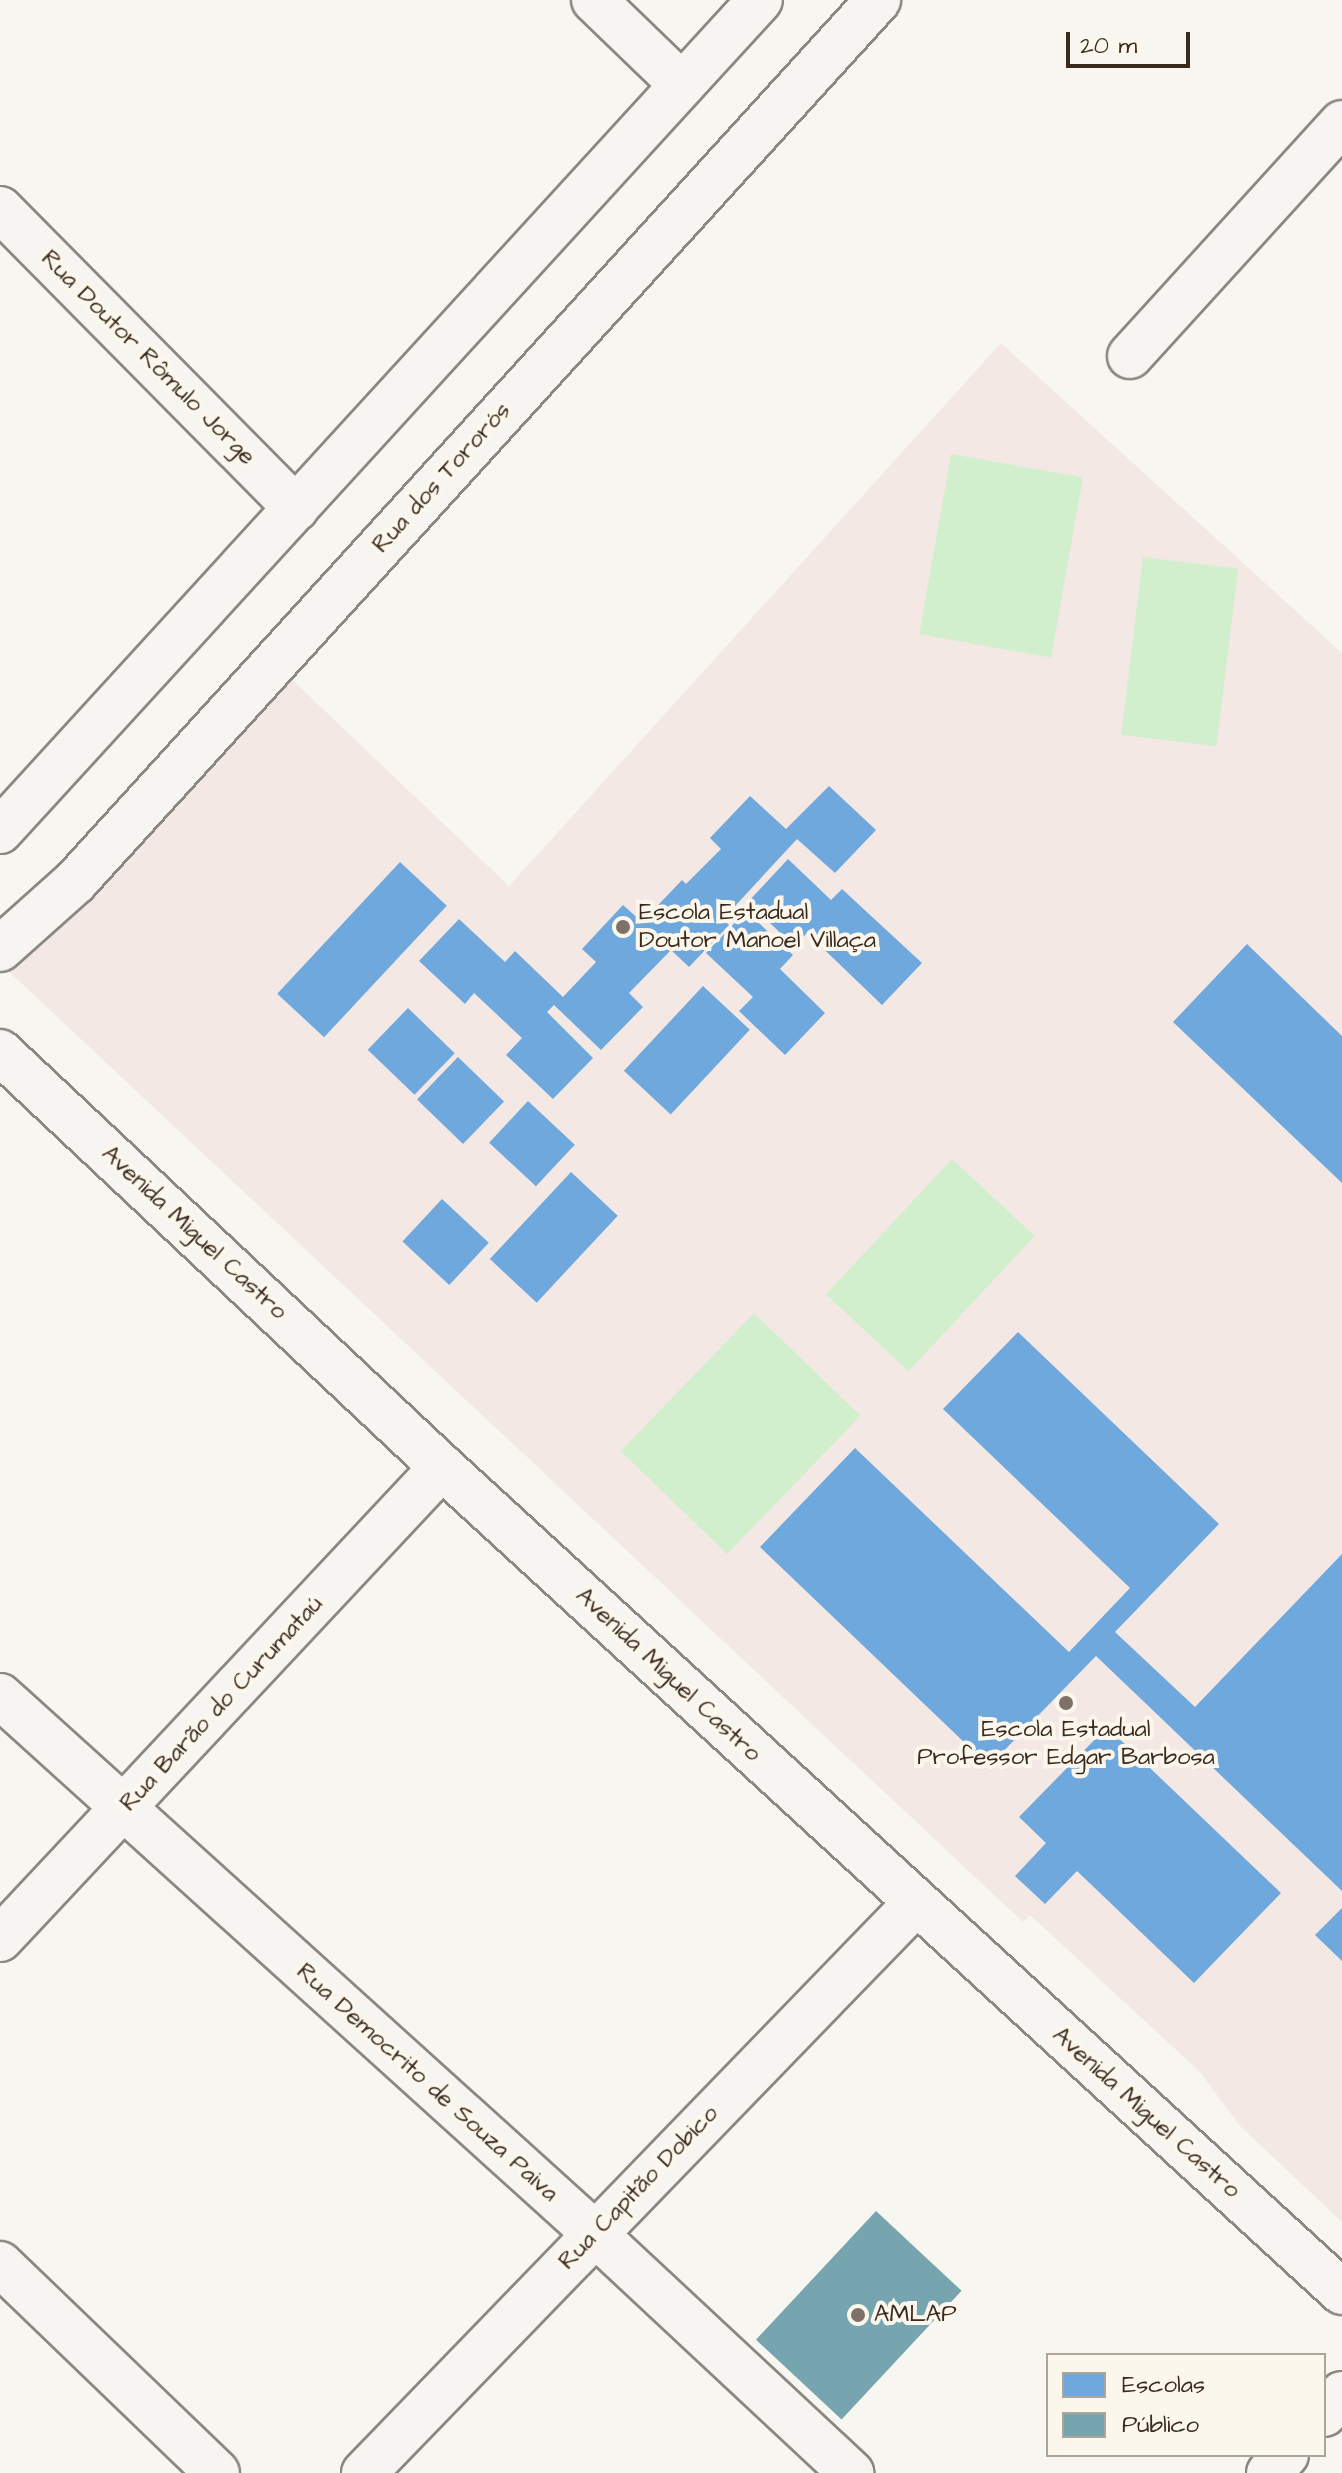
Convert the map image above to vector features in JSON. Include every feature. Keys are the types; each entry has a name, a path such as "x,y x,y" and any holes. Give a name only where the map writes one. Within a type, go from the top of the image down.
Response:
{"street":[{"path":"594,0 682,85"},
{"path":"0,831 760,0"},
{"name":"Rua dos Tororós","path":"0,949 75,882 878,0"},
{"path":"1130,356 1342,123"},
{"name":"Rua Doutor Rômulo Jorge","path":"0,209 296,508"},
{"name":"Avenida Miguel Castro","path":"0,1052 442,1467 1342,2292"},
{"name":"Rua Barão do Curumataú","path":"0,1939 442,1467"},
{"name":"Rua Democrito de Souza Paiva","path":"0,1696 122,1810 594,2233 851,2473"},
{"name":"Rua Capitão Dobico","path":"364,2473 916,1903"},
{"path":"0,2264 217,2473"},
{"path":"1326,2412 1342,2394"},
{"path":"1269,2473 1284,2457"}],"shaded area":[{"path":"1001,343 1342,653 1342,2222 1240,2126 1200,2072 1030,1915 1023,1922 4,967 286,674 509,886"}],"green space":[{"path":"951,454 1083,477 1051,657 919,634"},
{"path":"1143,557 1238,569 1216,746 1121,735"},
{"path":"952,1159 1035,1236 908,1371 826,1294"},
{"path":"754,1313 860,1416 727,1554 621,1451"}],"building: Escolas":[{"path":"829,786 876,830 835,873 797,839 723,919 729,925 689,967 671,950 629,993 643,1007 601,1050 554,1005 547,1012 593,1058 553,1099 506,1055 522,1038 474,993 465,1004 419,961 459,919 505,962 515,951 563,997 596,962 582,949 623,905 642,922 682,880 686,884 721,849 710,838 750,796 786,829"},
{"path":"788,859 831,900 842,889 922,963 882,1005 807,933 794,946 748,902"},
{"path":"400,862 447,906 324,1037 277,994"},
{"path":"746,911 793,955 780,969 825,1013 785,1055 739,1011 753,997 706,953"},
{"path":"1247,944 1342,1036 1342,1183 1173,1022"},
{"path":"703,986 750,1030 671,1114 624,1071"},
{"path":"408,1008 455,1053 414,1095 368,1050"},
{"path":"458,1057 504,1101 463,1144 417,1099"},
{"path":"528,1101 575,1145 536,1186 489,1143"},
{"path":"571,1172 618,1216 537,1303 490,1259"},
{"path":"442,1199 489,1243 449,1285 402,1241"},
{"path":"1018,1332 1219,1524 1115,1632 1195,1707 1342,1554 1342,1891 1096,1656 989,1766 760,1547 855,1448 1069,1652 1130,1588 943,1409"},
{"path":"1107,1727 1281,1893 1194,1983 1077,1871 1045,1904 1015,1876 1046,1843 1019,1817"},
{"path":"1342,1908 1342,1961 1315,1935"}],"building: Público":[{"name":"AMLAP","path":"876,2211 962,2291 842,2420 756,2340"}],"place":[{"name":"Escola Estadual Doutor Manoel Villaça","path":"623,927"},
{"name":"Escola Estadual Professor Edgar Barbosa","path":"1066,1703"},
{"name":"AMLAP","path":"858,2315"}]}
